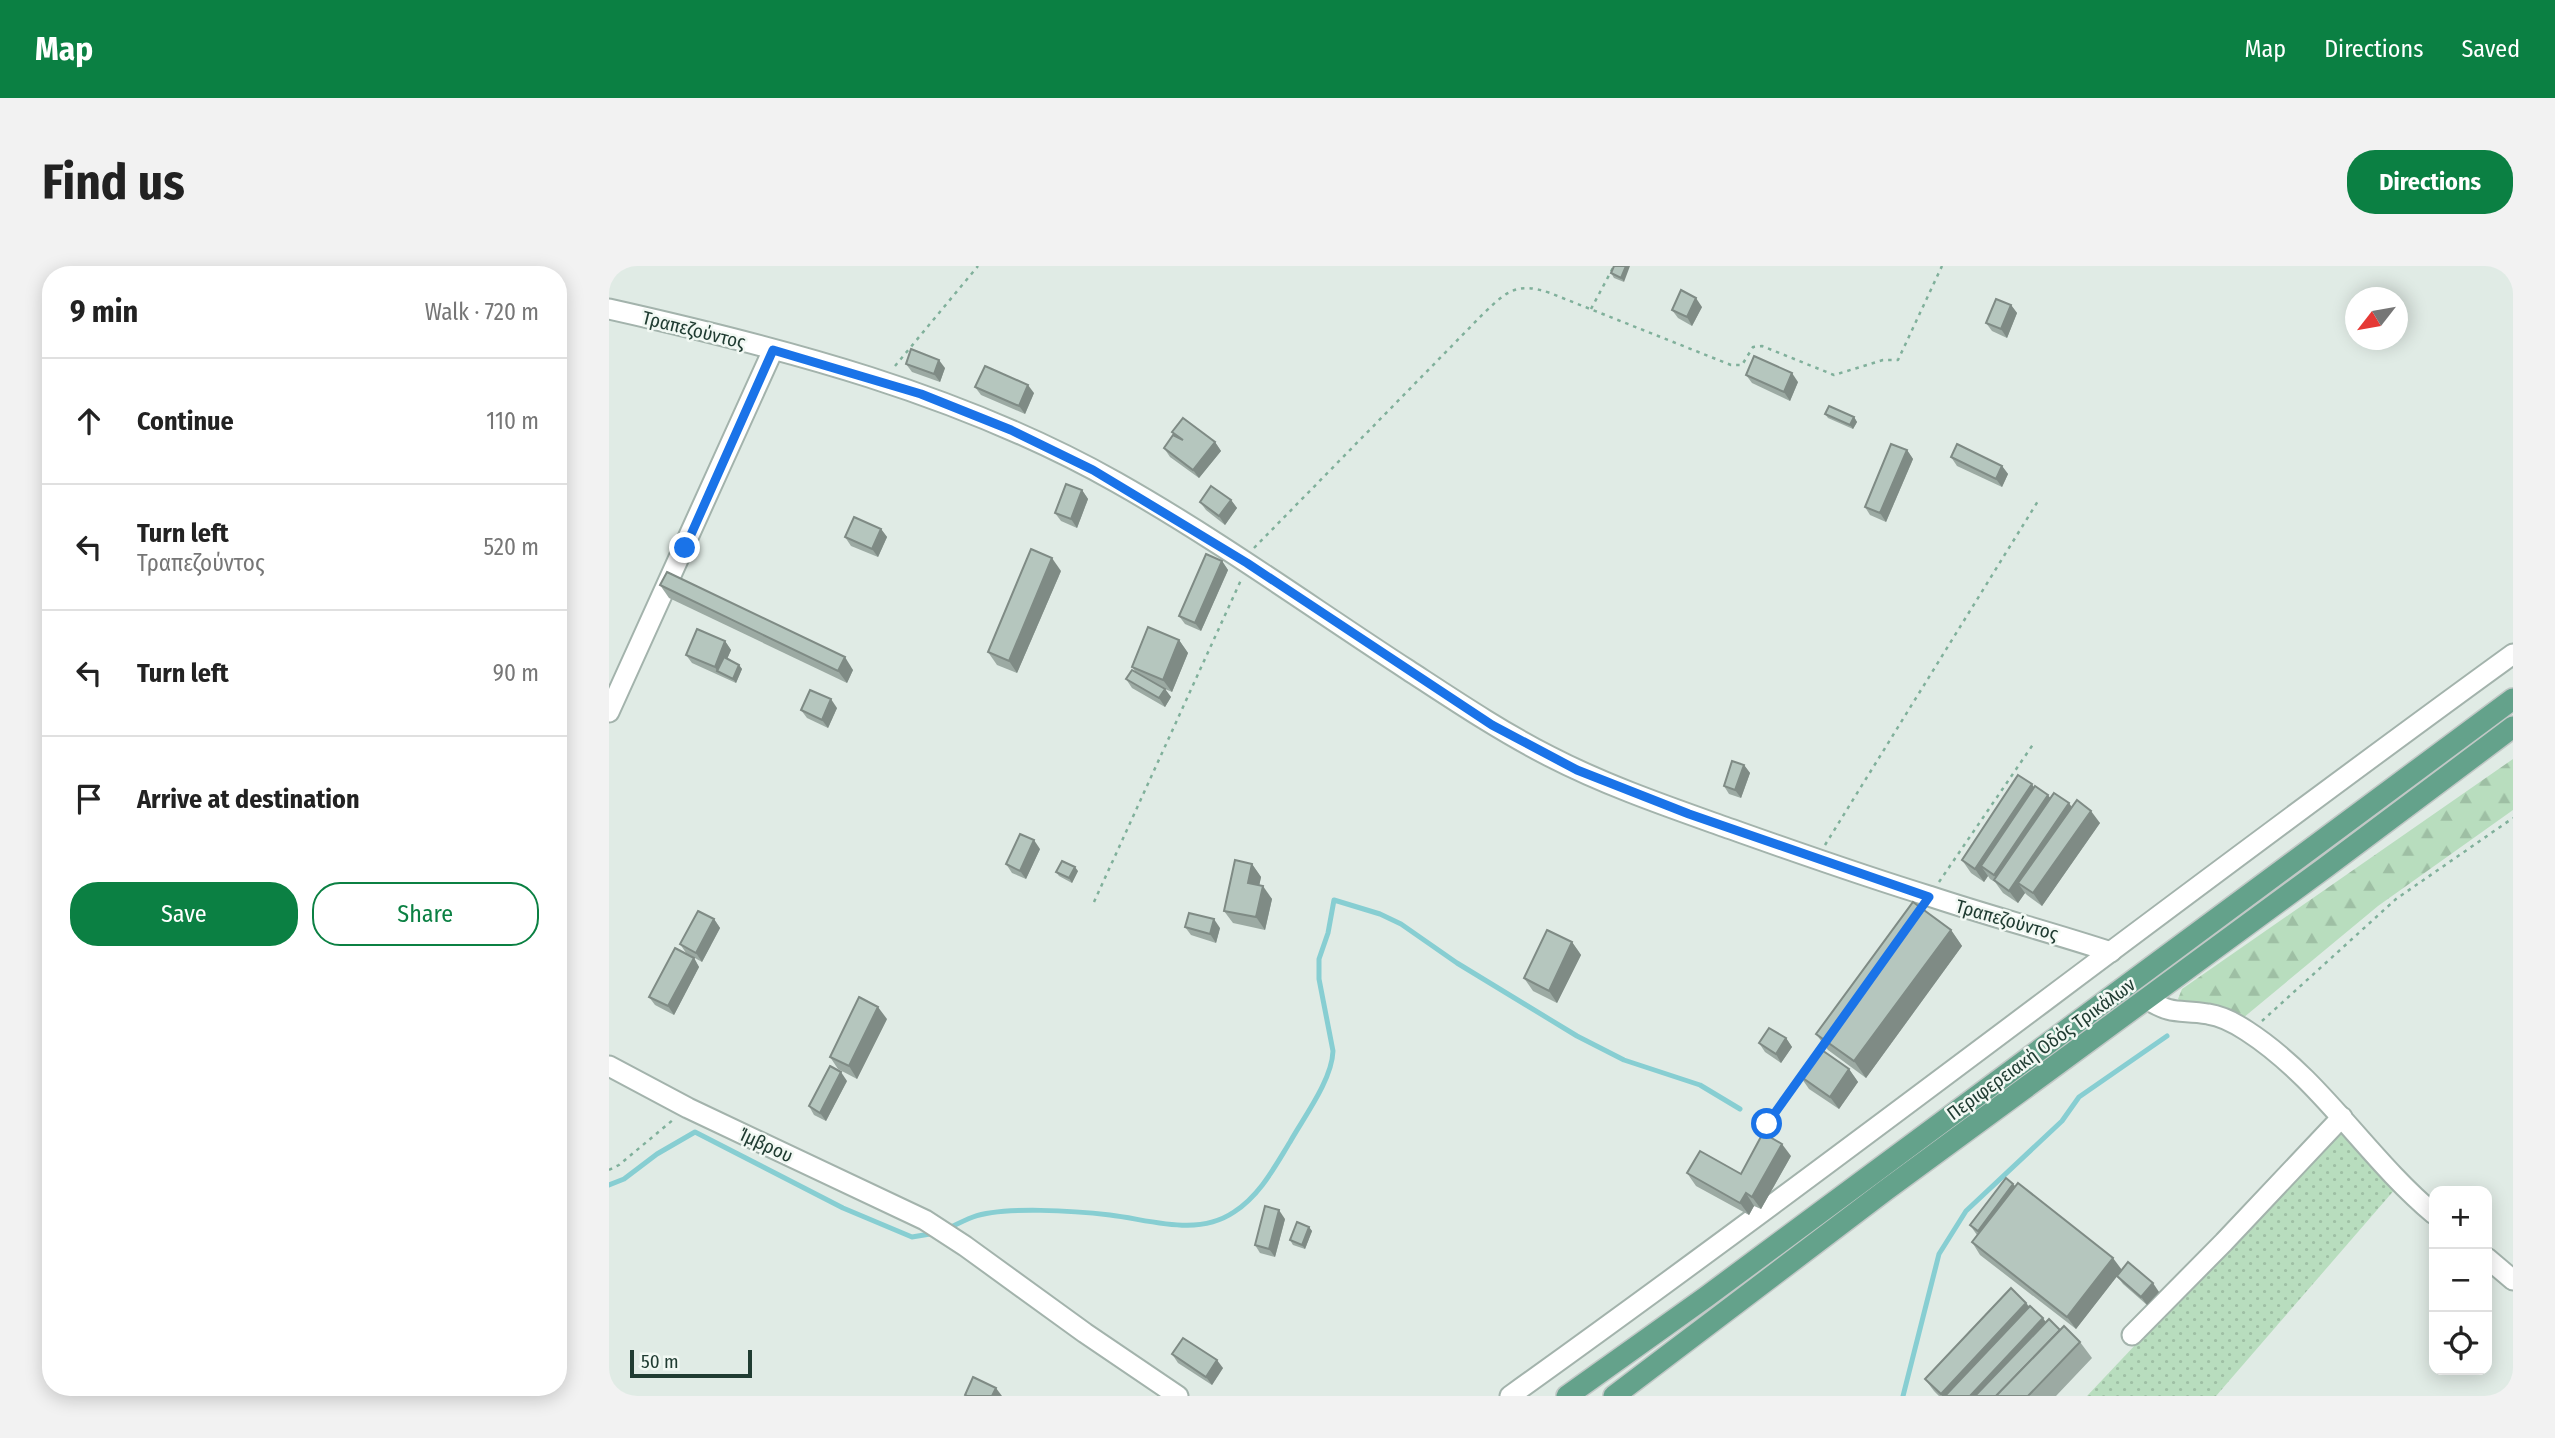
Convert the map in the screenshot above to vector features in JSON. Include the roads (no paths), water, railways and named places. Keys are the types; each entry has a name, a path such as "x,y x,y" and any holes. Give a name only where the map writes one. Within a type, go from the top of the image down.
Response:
{"main road":[{"name":"Περιφερειακή Οδός Τρικάλων","path":"1567,1396 1706,1297 2513,699"},
{"name":"Περιφερειακή Οδός Τρικάλων","path":"1614,1396 1885,1190 2513,727"}],"street":[{"name":"Τραπεζούντος","path":"609,309 773,350 882,383 974,415 1067,457 1141,496 1472,712 1547,755 1616,787 1816,859 1929,897 2031,925 2111,951"},
{"path":"609,712 773,350"},
{"path":"1510,1396 1721,1244 2513,654"},
{"path":"2147,999 2163,1009 2178,1013 2207,1013 2227,1019 2249,1032 2288,1063 2403,1186 2429,1209"},
{"name":"Ίμβρου","path":"609,1066 688,1108 925,1220 1178,1396"},
{"path":"2132,1335 2341,1117"},
{"path":"2492,1262 2513,1280"}],"waterway":[{"path":"949,1228 973,1217 1021,1210 1096,1213 1174,1225 1205,1224 1220,1220 1243,1205 1259,1189 1278,1162 1328,1074 1333,1051 1319,979 1319,959 1328,933 1334,900 1380,914 1401,924 1457,963 1577,1036 1624,1060 1700,1085 1740,1109"},
{"path":"1903,1396 1939,1254 1966,1211 2062,1121 2079,1097 2167,1036"},
{"path":"609,1185 624,1179 657,1154 695,1132 843,1208 912,1237 936,1233"}]}
